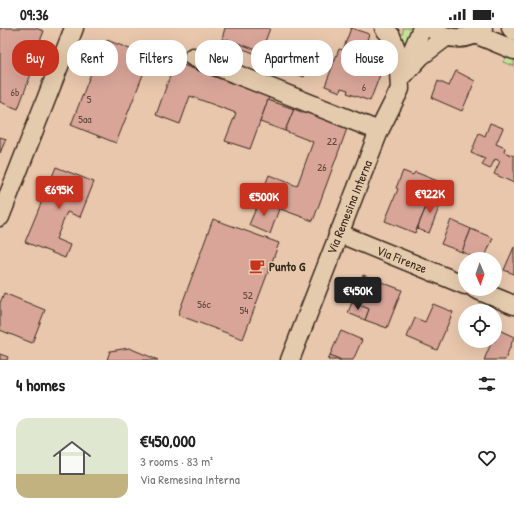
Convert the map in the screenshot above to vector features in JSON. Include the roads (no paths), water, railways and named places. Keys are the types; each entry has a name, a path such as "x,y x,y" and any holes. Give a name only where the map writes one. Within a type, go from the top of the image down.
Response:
{"street":[{"path":"0,217 74,28"},
{"name":"Via Remesina Interna","path":"290,360 338,233 379,131 400,89 401,78 398,54 391,36 384,28"},
{"name":"Via Remesina Interna","path":"401,78 422,28"},
{"path":"511,28 514,31"},
{"path":"439,32 460,38 479,31 514,50"},
{"name":"Via Remesina Interna","path":"401,78 421,56 439,32"},
{"path":"193,57 379,131"},
{"name":"Via Firenze","path":"338,233 458,282"},
{"path":"492,296 514,305"}],"place":[{"name":"Punto G","path":"257,266"}]}
